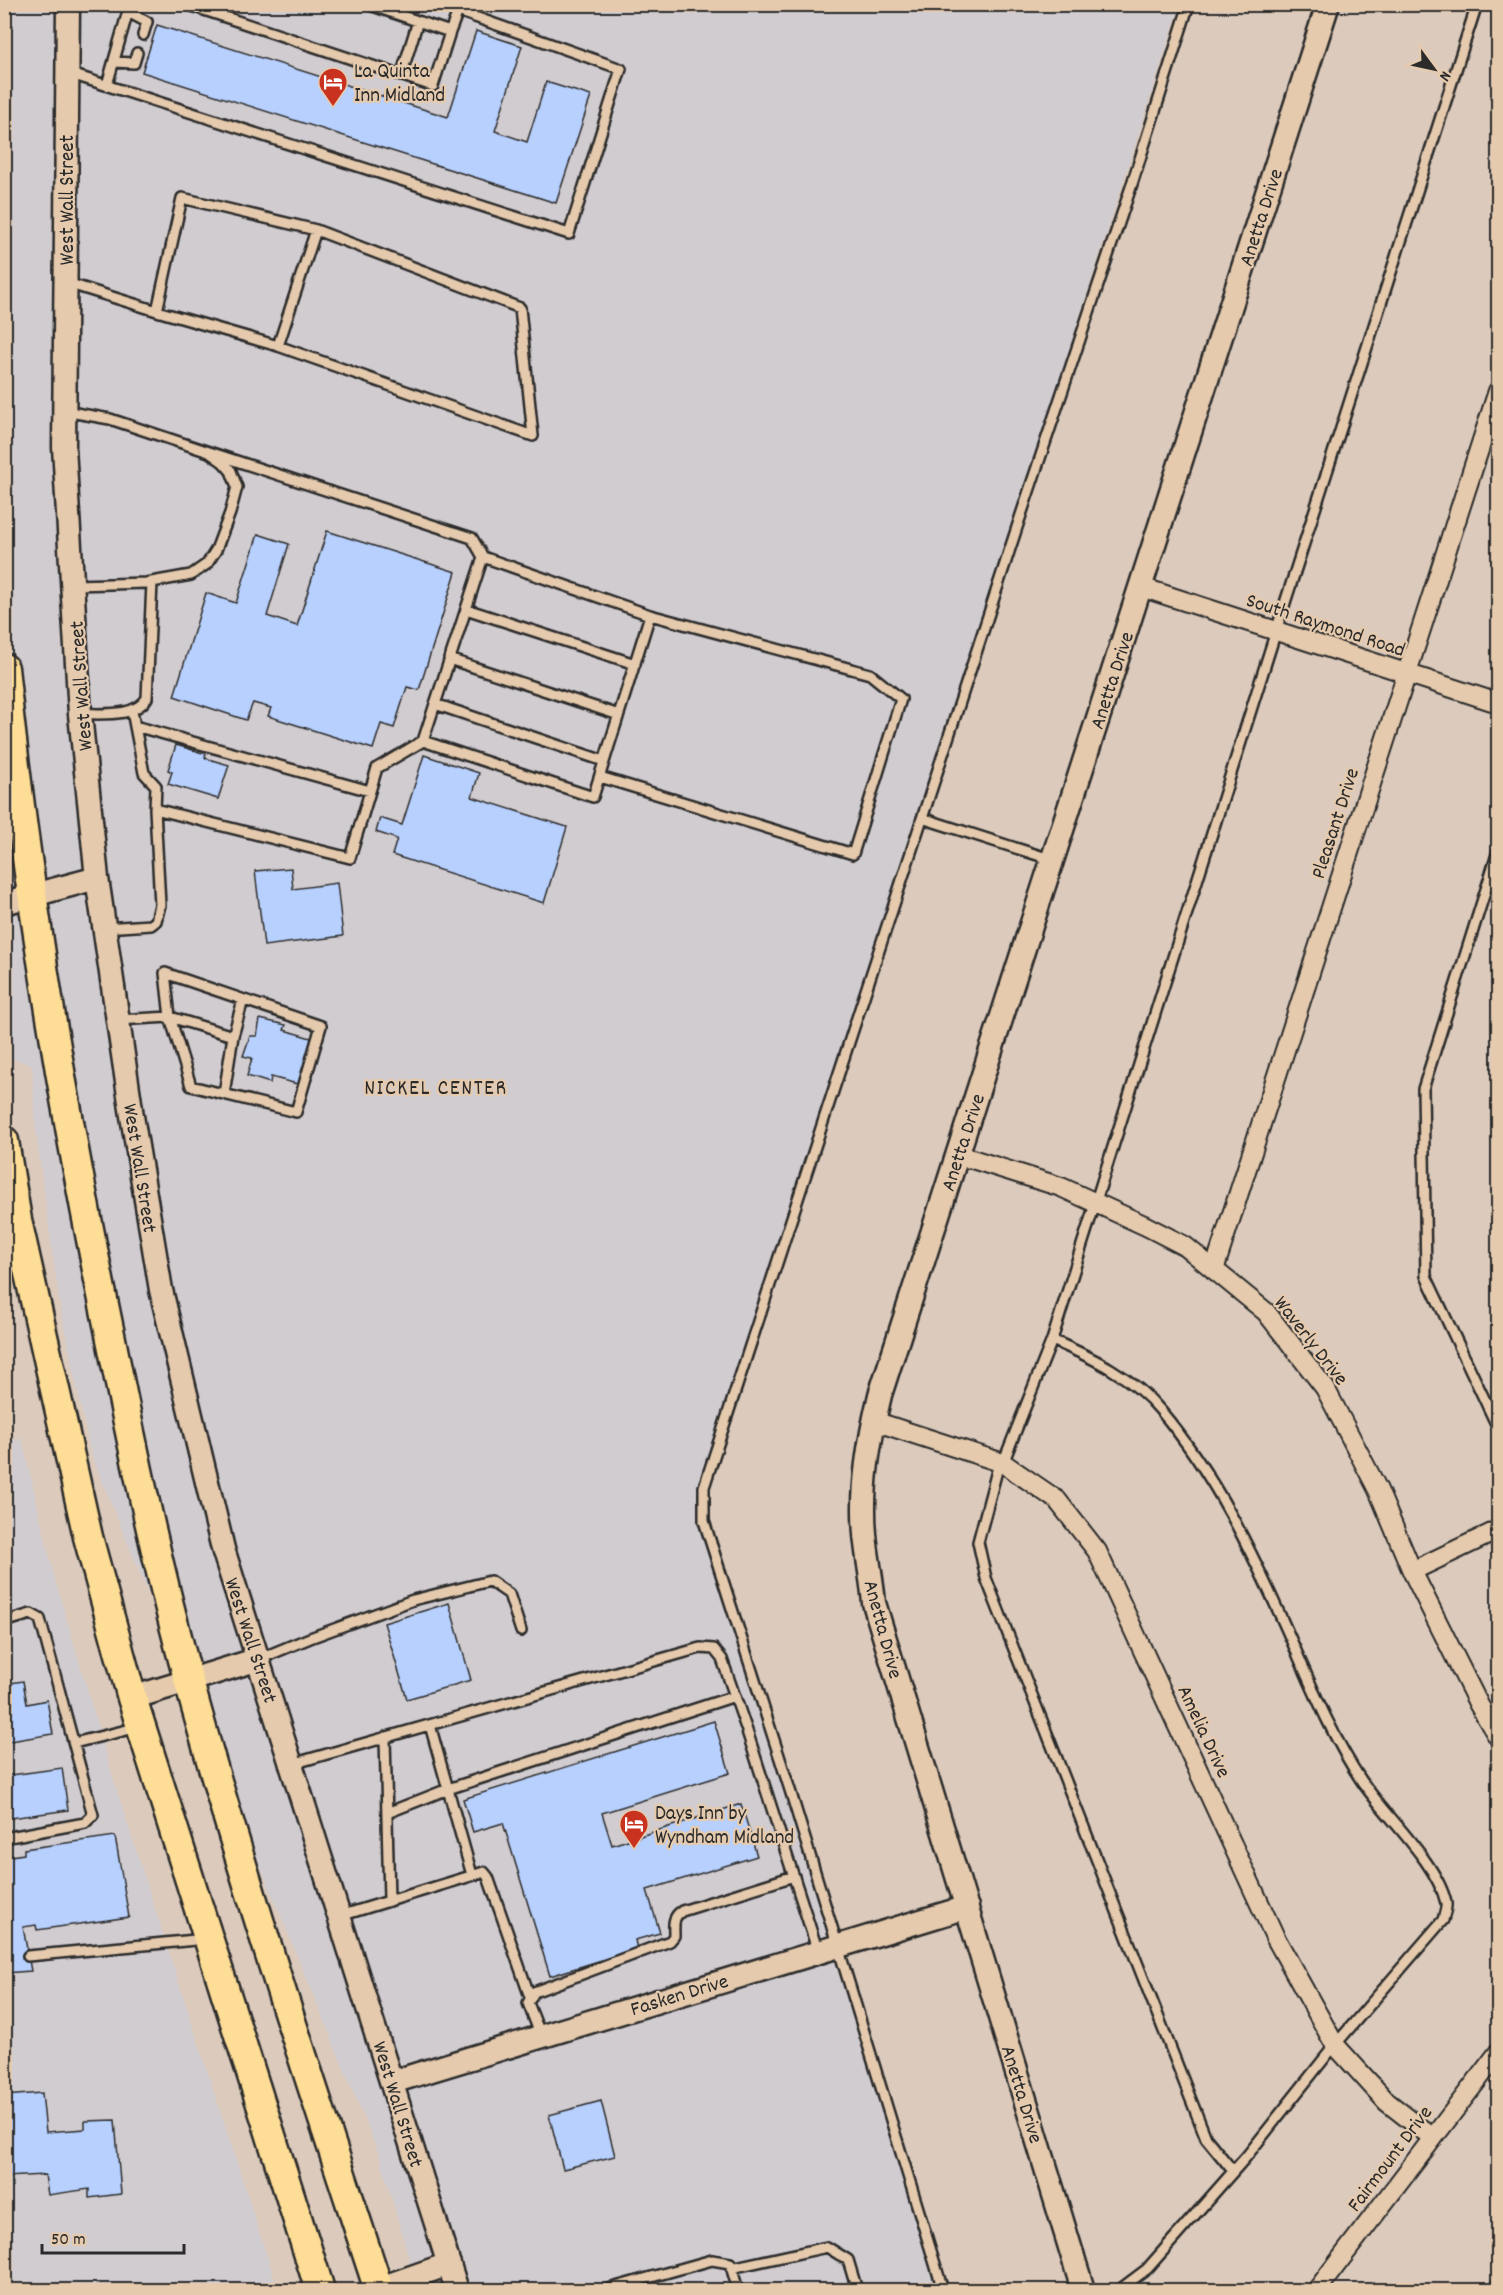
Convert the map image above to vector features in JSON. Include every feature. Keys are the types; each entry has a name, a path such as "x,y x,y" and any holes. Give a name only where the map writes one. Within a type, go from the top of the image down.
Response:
{"main road":[{"path":"4,668 18,900 141,1486 189,1681 258,1920 378,2290"},
{"path":"4,1141 17,1220 88,1537 132,1698 320,2290"}],"street":[{"name":"West Wall Street","path":"68,4 64,447 80,714 97,879 117,1020 162,1290 223,1550 457,2290"},
{"name":"Anetta Drive","path":"1083,2290 874,1603 864,1518 865,1479 880,1395 1328,4"},
{"name":"Pleasant Drive","path":"1214,1270 1498,391"},
{"name":"South Raymond Road","path":"1141,587 1498,703"},
{"path":"18,900 97,879"},
{"name":"Waverly Drive","path":"957,1157 972,1159 1061,1187 1185,1246 1266,1312 1325,1388 1378,1490 1412,1571 1479,1705 1498,1737"},
{"name":"Amelia Drive","path":"874,1421 1001,1463 1057,1500 1097,1551 1275,1937 1335,2045 1387,2102 1433,2138"},
{"path":"1412,1571 1498,1530"},
{"path":"132,1698 259,1659"},
{"name":"Fasken Drive","path":"392,2082 967,1907"},
{"name":"Fairmount Drive","path":"1317,2290 1498,2054"},
{"path":"378,2290 449,2264"}],"lane":[{"path":"67,72 569,234 621,69 458,11 433,86 217,9 186,4"},
{"path":"367,4 450,32"},
{"path":"827,1950 790,1790 704,1521 704,1487 1189,4"},
{"path":"1233,2171 1206,2138 986,1578 978,1542 1001,1463 1052,1340 1477,4"},
{"path":"107,85 129,8 147,22 143,35"},
{"path":"401,76 418,21"},
{"path":"114,62 134,63 137,53"},
{"path":"65,282 157,311 278,346 532,436 520,308 316,230 182,198 157,311"},
{"path":"278,346 316,230"},
{"path":"64,411 110,419 472,538 483,557 651,615 870,674 901,699 853,854 600,777"},
{"path":"72,585 152,582 191,575 207,564 216,550 237,487 231,471 224,462 208,452"},
{"path":"155,810 350,858 377,768 423,741 483,557"},
{"path":"80,714 132,711 143,705 147,698 152,582"},
{"path":"466,609 635,664"},
{"path":"423,741 593,797 651,615"},
{"path":"449,659 619,715"},
{"path":"435,704 604,761"},
{"path":"104,928 151,925 156,921 160,905 155,810 156,786 144,773 132,711"},
{"path":"135,726 370,791"},
{"path":"921,818 1053,860"},
{"path":"1498,851 1426,1079 1423,1100 1426,1276 1498,1428"},
{"path":"165,973 243,1000 321,1026 296,1112 191,1086 170,1017 165,973"},
{"path":"224,1094 233,1036 243,1000"},
{"path":"117,1020 170,1017 233,1036"},
{"path":"1052,1340 1099,1361 1130,1381 1160,1409 1197,1457 1233,1516 1325,1718 1362,1781 1421,1856 1438,1884 1447,1905 1443,1920 1335,2045 1233,2171 1147,2269 1119,2290"},
{"path":"259,1659 413,1600 490,1581 509,1594 520,1631"},
{"path":"4,1622 31,1614 40,1620 93,1815 85,1823 4,1838"},
{"path":"292,1764 700,1648 714,1649 722,1659 794,1876 827,1950 943,2290"},
{"path":"387,1812 448,1789 735,1696"},
{"path":"430,1725 472,1875"},
{"path":"74,1743 141,1727"},
{"path":"385,1737 389,1900"},
{"path":"340,1916 484,1872 488,1877 530,1997"},
{"path":"541,2036 528,2003 534,1992 670,1941 674,1936 674,1921 677,1914 682,1911 794,1876"},
{"path":"28,1956 209,1939"},
{"path":"731,2268 827,2247 848,2260 857,2290"},
{"path":"605,2290 712,2260 730,2263 738,2290"},
{"path":"1492,2290 1498,2283"}],"shaded area":[{"path":"5,5 1180,5 699,1502 937,2290 418,2290 380,2157 91,1454 62,1317 53,1258 35,1125 32,1065 5,1056"},
{"path":"22,1439 54,1576 117,1791 278,2290 5,2290 4,1442"}],"building":[{"name":"La Quinta Inn Midland","path":"157,25 448,117 476,31 522,46 495,131 527,142 546,82 591,96 556,203 142,72"},
{"path":"327,531 456,572 419,690 407,687 394,728 381,724 373,749 268,716 271,708 253,703 246,720 174,696 206,593 236,603 258,534 289,544 267,616 297,626"},
{"path":"176,745 206,754 205,758 229,765 218,799 168,784 172,772 168,770"},
{"path":"424,755 479,773 472,797 567,827 544,903 392,855 397,839 376,832 380,818 402,825"},
{"path":"291,868 293,889 337,883 343,936 264,946 255,871"},
{"path":"260,1019 286,1025 284,1030 314,1039 301,1085 271,1077 270,1083 247,1076 252,1058 243,1056 250,1036 257,1036"},
{"path":"449,1603 471,1680 407,1699 384,1623"},
{"path":"23,1681 27,1704 47,1700 53,1734 4,1742 4,1684"},
{"name":"Days Inn by Wyndham Midland","path":"714,1721 730,1773 602,1813 612,1845 741,1804 757,1856 647,1890 660,1933 635,1940 637,1949 550,1976 503,1823 473,1832 463,1799"},
{"path":"62,1768 68,1810 4,1819 4,1776"},
{"path":"115,1836 129,1917 37,1930 36,1925 23,1927 31,1971 4,1973 4,1857 24,1854 24,1849"},
{"path":"42,2093 46,2132 85,2129 85,2121 115,2120 121,2194 89,2198 89,2189 48,2195 45,2175 4,2177 4,2096"},
{"path":"601,2101 615,2156 563,2169 549,2115"}],"place":[{"name":"La Quinta Inn Midland","path":"333,108"},
{"name":"Days Inn by Wyndham Midland","path":"634,1850"}],"district":[{"name":"NICKEL CENTER","path":"436,1086"}]}
